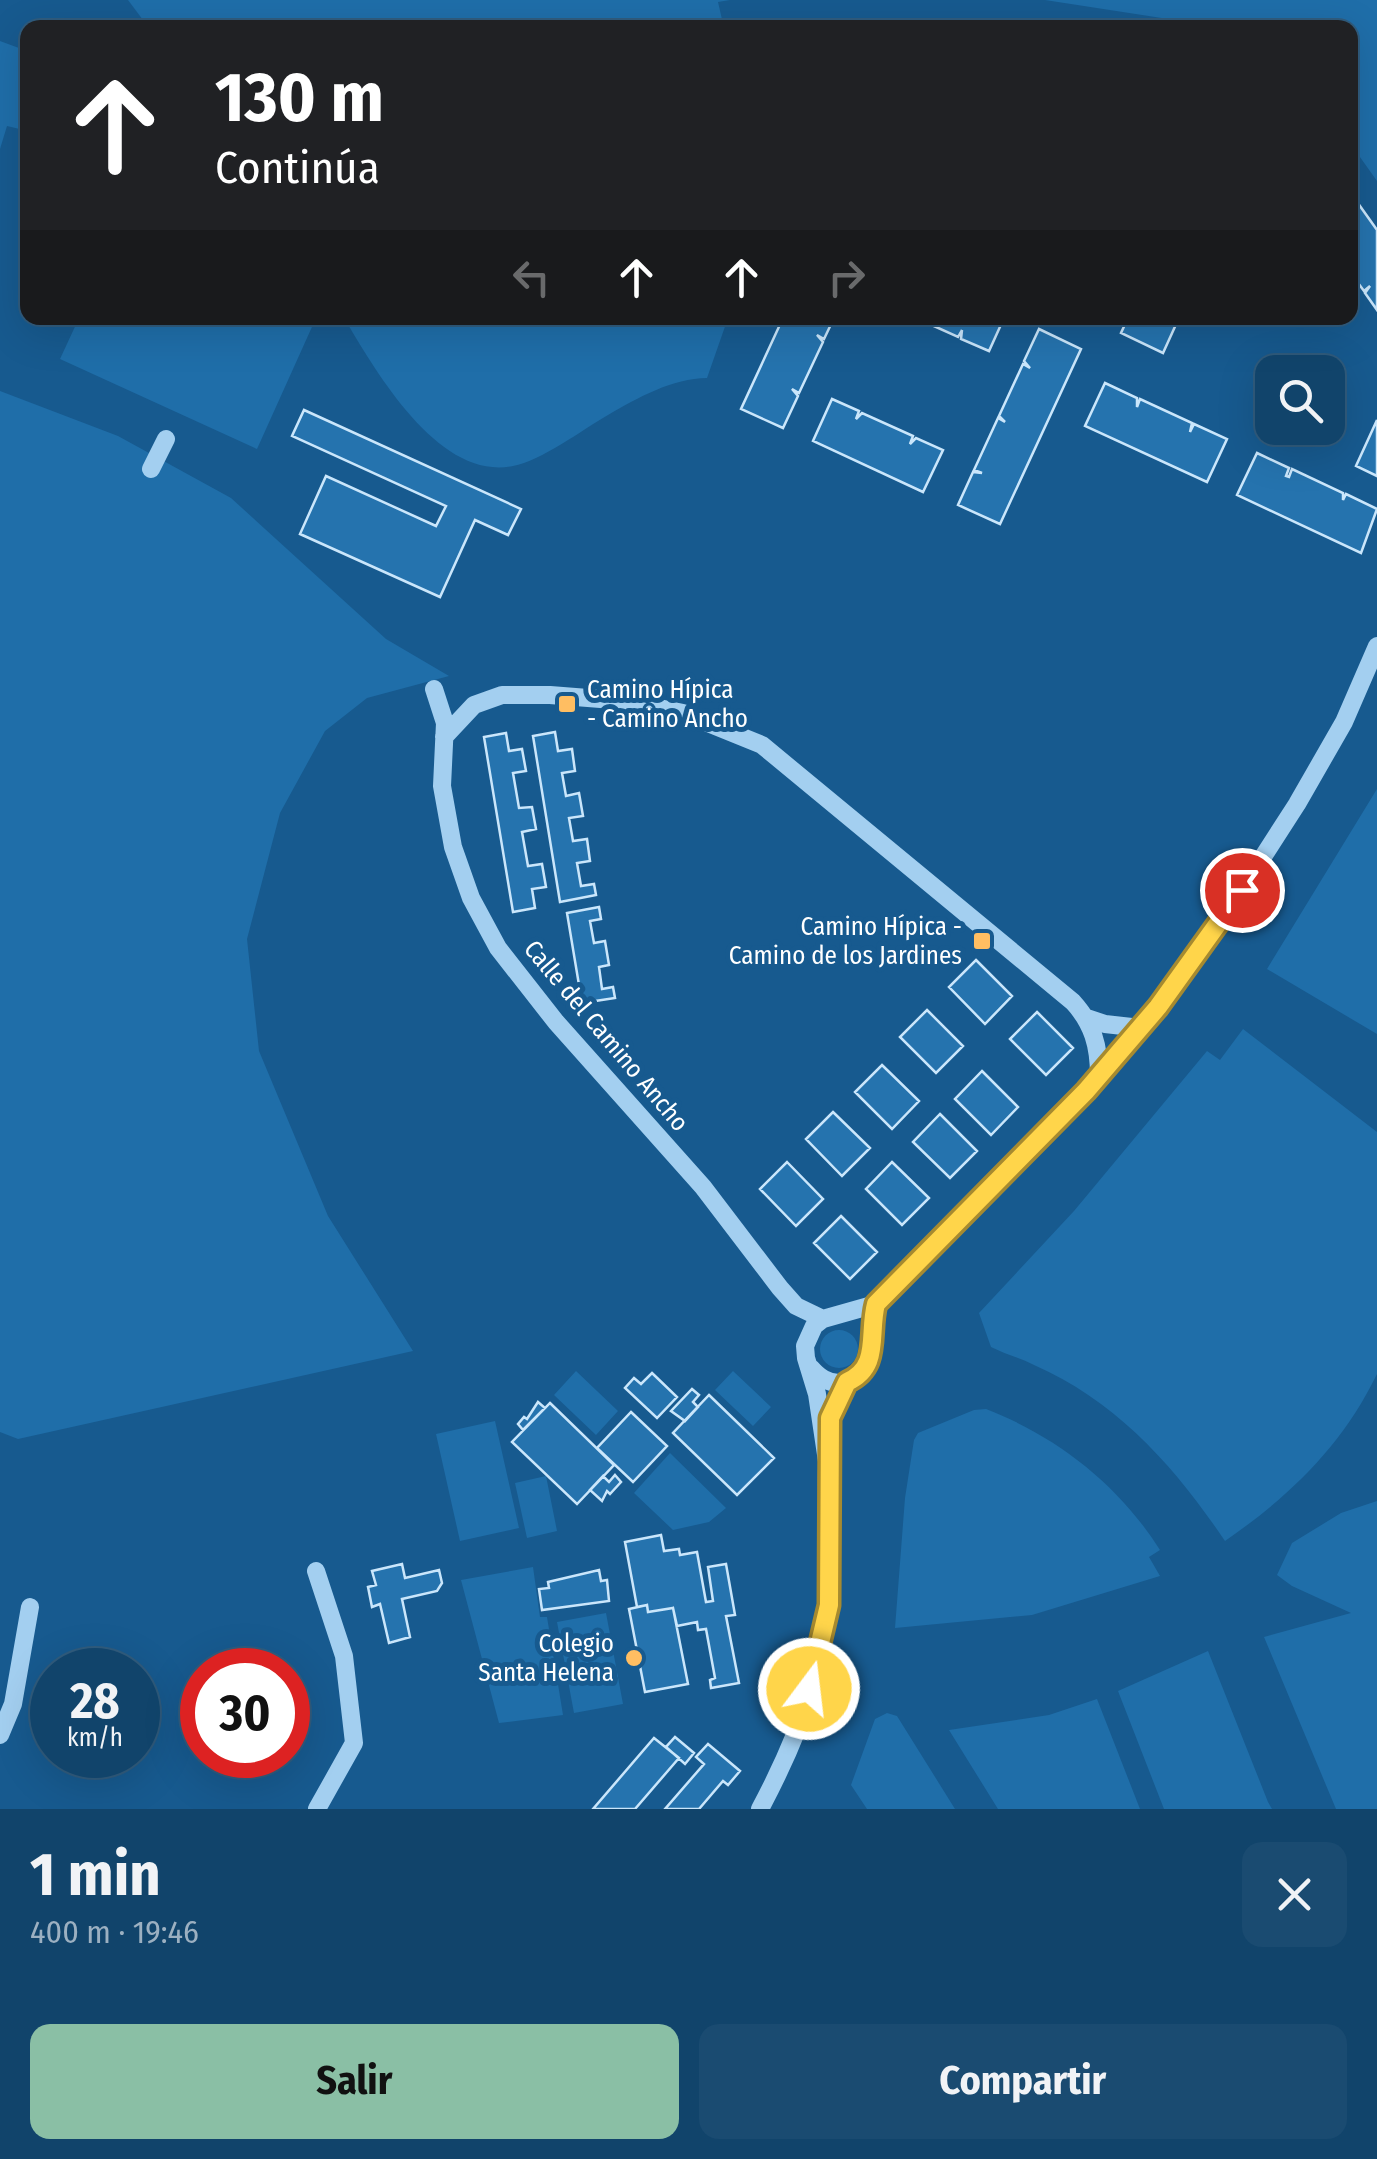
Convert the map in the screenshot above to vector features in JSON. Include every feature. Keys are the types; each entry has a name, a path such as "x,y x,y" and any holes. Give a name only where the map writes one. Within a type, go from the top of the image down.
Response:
{"street":[{"path":"151,469 166,440"},
{"path":"828,1468 805,1346 814,1326 823,1319 876,1304 1099,1076 1140,1028 1220,922 1289,818 1344,722 1377,646"},
{"name":"Calle del Camino Ancho","path":"474,705 434,690 444,716 442,786 453,847 471,898 498,948 556,1022 702,1187 780,1288 796,1306 823,1319"},
{"path":"444,737 474,705 502,695 626,700 683,713 762,745 1087,1018 1140,1028"},
{"path":"1087,1018 1096,1046 1099,1076"},
{"path":"811,1368 827,1380 847,1382 858,1378 871,1359 870,1336 876,1304"},
{"path":"844,1316 864,1327 870,1336"},
{"path":"760,1809 781,1770 801,1716 825,1624 832,1550 830,1418 847,1382"},
{"path":"316,1570 344,1656 354,1743 318,1809"},
{"path":"0,1736 13,1704 30,1607"}],"shaded area":[{"path":"128,0 730,0 718,2 722,20 143,20"},
{"path":"1045,0 1377,0 1377,181 1358,154 1358,20 1175,20"},
{"path":"0,41 20,48 20,129 7,126 0,149"},
{"path":"76,325 313,325 257,449 60,359"},
{"path":"348,325 726,325 707,378 681,381 643,396 549,452 513,466 486,466 459,457 435,440 412,418"},
{"path":"0,391 118,436 231,498 386,639 449,676 367,698 325,731 280,813 247,939 259,1051 328,1216 413,1351 18,1439 0,1432"},
{"path":"1377,789 1377,1034 1267,969"},
{"path":"1243,1029 1377,1132 1377,1374 1348,1424 1312,1468 1225,1541 1186,1487 1142,1439 1118,1417 1064,1380 991,1347 979,1313 1074,1211 1207,1051 1220,1060"},
{"path":"839,1330 852,1336 858,1349 852,1362 839,1368 826,1362 820,1349 826,1336"},
{"path":"576,1371 618,1411 596,1435 554,1395"},
{"path":"733,1371 771,1407 753,1426 715,1390"},
{"path":"986,1409 1062,1449 1106,1484 1160,1550 1149,1557 1160,1576 1032,1615 895,1628 905,1498 914,1440 918,1433 974,1410"},
{"path":"495,1421 519,1528 460,1541 436,1434"},
{"path":"670,1453 726,1508 709,1522 673,1530 634,1493"},
{"path":"546,1476 557,1531 527,1538 515,1483"},
{"path":"1377,1501 1377,1809 1336,1809 1264,1637 1351,1613 1277,1575 1292,1543 1341,1513"},
{"path":"533,1567 540,1617 547,1617 563,1715 499,1723 461,1580"},
{"path":"606,1613 623,1704 574,1713 557,1622"},
{"path":"1208,1651 1272,1809 1164,1809 1118,1691"},
{"path":"1097,1699 1140,1809 998,1809 949,1730 1049,1715"},
{"path":"887,1713 897,1716 955,1809 867,1809 851,1785 875,1719"}],"building":[{"path":"1358,203 1377,230 1377,310 1365,293 1370,286 1364,291 1358,283"},
{"path":"780,325 831,325 824,339 817,335 823,342 799,393 792,389 798,396 783,428 741,409"},
{"path":"931,325 1001,325 989,351 961,339 962,330 958,337"},
{"path":"1125,325 1176,325 1163,353 1121,333"},
{"path":"1039,329 1081,349 1000,524 958,505 973,472 982,473 974,470 998,418 1005,422 999,416 1023,364 1030,368 1024,361"},
{"path":"1105,383 1137,398 1137,407 1140,399 1192,423 1190,432 1194,424 1227,439 1207,482 1085,426"},
{"path":"832,399 859,411 856,419 862,413 913,436 910,444 916,438 943,450 923,492 813,441"},
{"path":"304,410 521,509 508,535 475,520 440,597 300,534 326,476 436,526 446,506 292,436"},
{"path":"1377,420 1377,476 1356,466"},
{"path":"1257,453 1289,468 1286,476 1292,469 1343,493 1343,500 1346,494 1377,509 1361,553 1237,495"},
{"path":"555,732 558,751 572,749 575,771 562,773 566,796 579,793 583,816 569,818 573,841 587,839 590,861 577,863 581,886 594,884 596,895 560,902 533,736"},
{"path":"506,733 509,751 522,749 526,771 513,773 519,808 532,807 536,829 522,832 528,866 542,864 546,887 532,889 535,908 513,912 484,737"},
{"path":"599,907 601,919 590,921 594,943 605,941 609,965 599,967 602,989 613,987 615,998 582,1003 567,913"},
{"path":"976,960 1012,996 985,1024 949,987"},
{"path":"927,1010 963,1046 936,1073 900,1037"},
{"path":"1037,1012 1073,1048 1046,1075 1010,1039"},
{"path":"882,1065 919,1101 892,1129 855,1092"},
{"path":"982,1071 1018,1107 991,1135 955,1099"},
{"path":"833,1112 870,1148 842,1176 806,1139"},
{"path":"940,1114 977,1151 950,1178 913,1142"},
{"path":"787,1162 823,1199 796,1226 760,1189"},
{"path":"892,1162 929,1198 902,1225 866,1189"},
{"path":"841,1216 877,1252 850,1279 814,1243"},
{"path":"652,1373 677,1397 657,1418 625,1388 634,1378 641,1384"},
{"path":"692,1389 699,1395 693,1402 698,1407 685,1421 671,1411"},
{"path":"709,1395 774,1458 737,1495 673,1433"},
{"path":"538,1402 545,1408 523,1430 518,1424 524,1417 527,1419"},
{"path":"550,1403 614,1465 577,1504 512,1442"},
{"path":"631,1412 667,1446 633,1482 597,1448"},
{"path":"615,1475 621,1482 610,1494 607,1491 602,1501 590,1490 603,1476 609,1482"},
{"path":"661,1535 664,1551 679,1549 680,1555 697,1552 706,1602 713,1601 708,1567 726,1564 735,1615 726,1616 739,1683 711,1688 710,1680 715,1678 706,1629 698,1630 697,1622 677,1626 673,1608 648,1612 647,1605 637,1607 625,1542"},
{"path":"402,1564 405,1578 439,1570 442,1583 437,1591 402,1599 410,1637 389,1643 380,1604 372,1607 368,1587 376,1585 372,1571"},
{"path":"599,1570 601,1581 607,1580 609,1601 542,1610 539,1589 549,1588 548,1582"},
{"path":"647,1605 648,1612 673,1608 688,1684 645,1692 629,1609"},
{"path":"675,1737 694,1753 685,1764 666,1747"},
{"path":"654,1738 679,1758 635,1809 593,1809"},
{"path":"708,1744 740,1771 728,1785 723,1781 699,1809 665,1809 704,1764 696,1757"}],"place":[{"name":"Camino Hípica - Camino Ancho","path":"567,704"},
{"name":"Camino Hípica - Camino de los Jardines","path":"982,941"},
{"name":"Colegio Santa Helena","path":"634,1658"}],"route":[{"path":"809,1689 829,1605 830,1418 847,1382 858,1378 871,1359 870,1336 876,1304 1086,1091 1158,1007 1242,890"}]}
